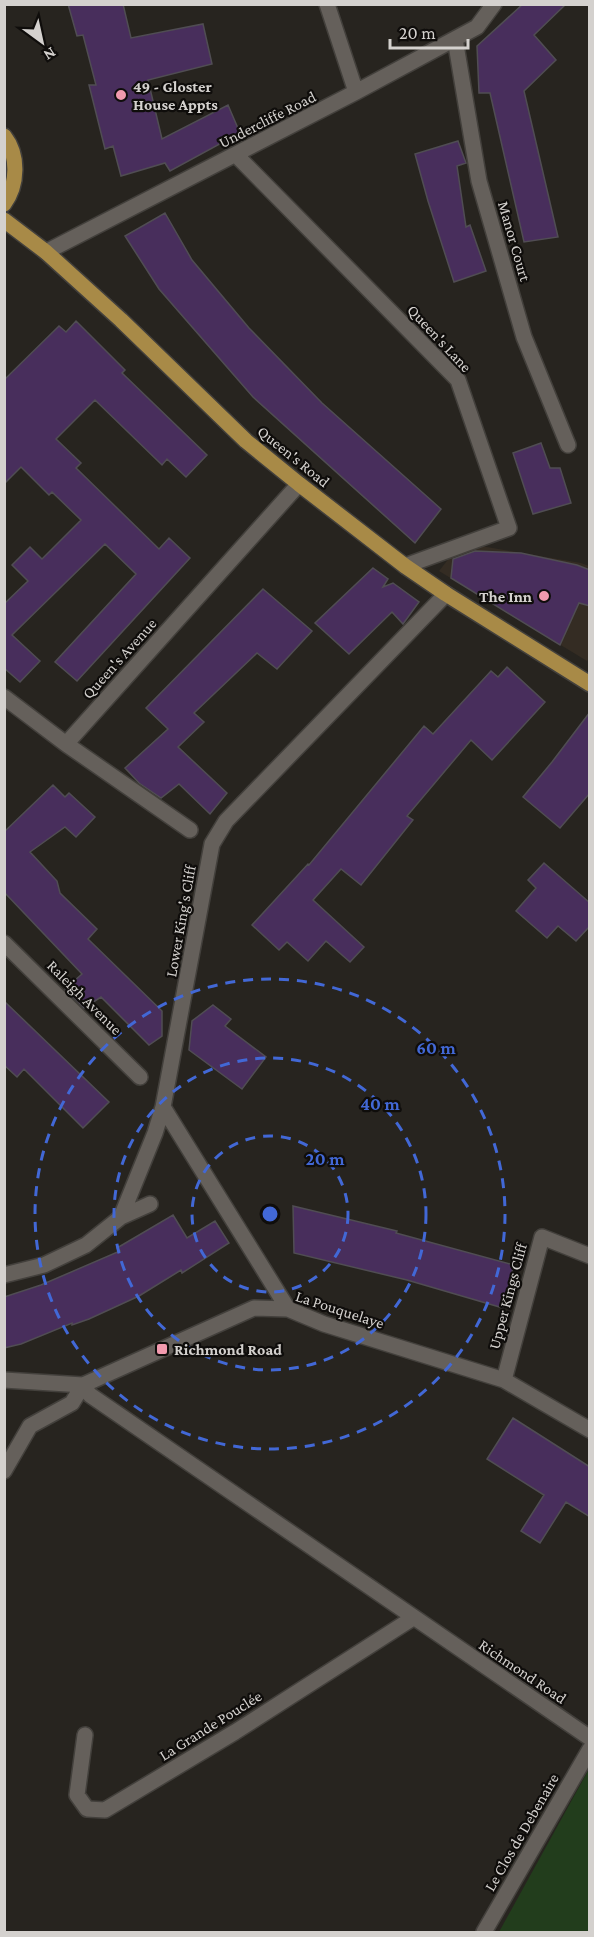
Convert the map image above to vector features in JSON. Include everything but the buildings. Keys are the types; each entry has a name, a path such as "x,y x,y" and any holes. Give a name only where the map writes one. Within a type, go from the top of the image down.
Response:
{"main road":[{"path":"4,136 14,159 15,179 9,198 4,204"},
{"name":"Queen's Road","path":"4,220 46,252 246,441 299,484 405,566 590,684"}],"street":[{"path":"327,4 356,92"},
{"name":"Undercliffe Road","path":"46,252 236,155 477,27 494,4"},
{"name":"Manor Court","path":"454,39 479,181 524,337 568,445"},
{"name":"Queen's Lane","path":"236,155 458,380 509,528 405,566"},
{"name":"Queen's Avenue","path":"66,744 299,484"},
{"name":"Lower King's Cliff","path":"121,1217 155,1133 163,1107 212,844 226,821 446,594"},
{"path":"4,697 66,744 190,830"},
{"name":"Raleigh Avenue","path":"4,943 141,1077"},
{"path":"163,1107 288,1309"},
{"path":"4,1275 44,1265 86,1245 121,1217 150,1204"},
{"name":"Upper Kings Cliff","path":"504,1380 542,1237 590,1256"},
{"name":"La Pouquelaye","path":"4,1380 83,1385 254,1308 288,1309 324,1324 504,1380 590,1430"},
{"path":"4,1472 30,1426 72,1403 83,1385"},
{"name":"Richmond Road","path":"83,1385 90,1395 590,1738"},
{"name":"La Grande Pouclée","path":"85,1735 77,1795 87,1809 105,1810 235,1732 413,1618"},
{"name":"Le Clos de Debenaire","path":"484,1932 590,1749"}],"shaded area":[{"path":"475,545 589,566 590,657 587,661 439,571 450,557"}],"green space":[{"path":"589,1769 589,1932 499,1932"}],"place":[{"name":"49 - Gloster House Appts","path":"121,95"},
{"name":"The Inn","path":"544,596"},
{"name":"Richmond Road","path":"162,1349"}]}
